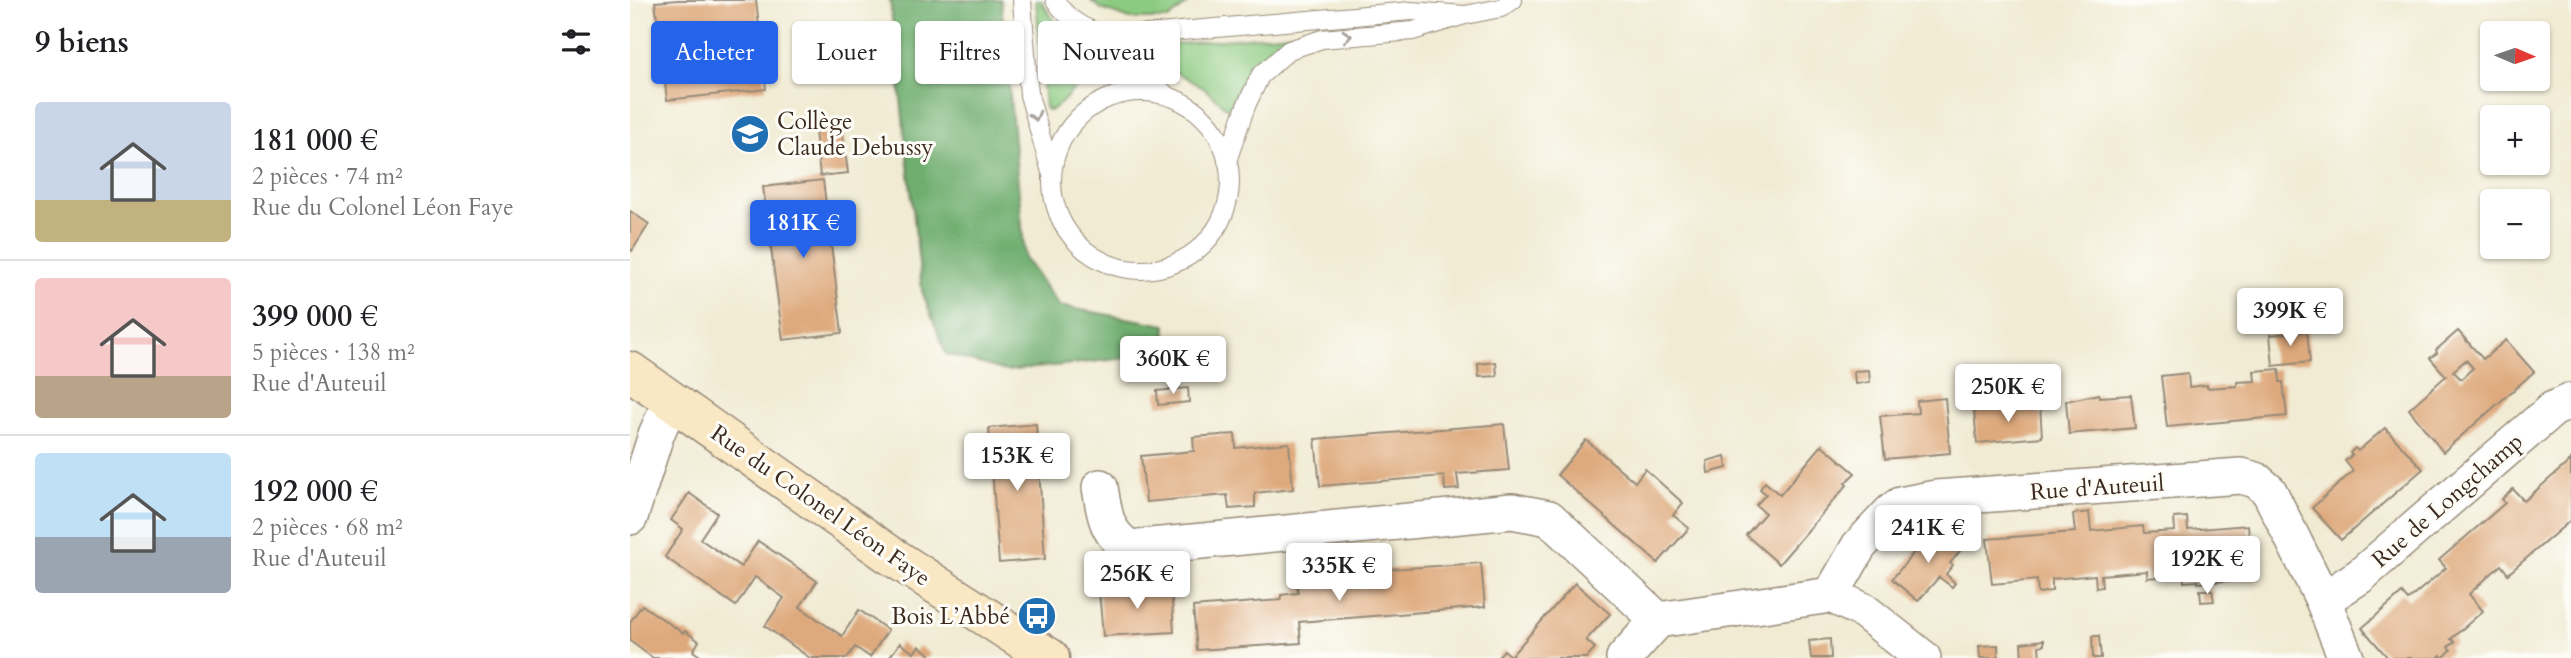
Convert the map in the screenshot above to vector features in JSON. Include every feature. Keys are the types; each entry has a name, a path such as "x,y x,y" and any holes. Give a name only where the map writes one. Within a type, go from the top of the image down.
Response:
{"street":[{"name":"Rue du Colonel Léon Faye","path":"630,371 887,553 1050,658"},
{"path":"630,517 656,435 671,400"},
{"name":"Rue de Longchamp","path":"2323,600 2360,576 2553,409 2571,401"},
{"name":"Rue d'Auteuil","path":"1831,595 1859,546 1900,505 1936,498 2241,476 2256,480 2269,491 2323,600 2346,658"},
{"path":"1100,487 1103,511 1113,536 1130,548 1512,512 1549,519 1658,620"},
{"path":"1625,658 1658,620 1831,595 1864,611 1923,658"}],"lane":[{"path":"1022,0 1029,95 1052,175"},
{"path":"1055,0 1075,21"},
{"path":"1227,161 1246,106 1260,76 1289,50 1322,38 1413,31 1465,15 1501,8 1513,0"},
{"path":"1180,32 1411,11 1465,15"},
{"path":"1154,84 1166,96"},
{"path":"1152,92 1166,96 1179,100 1201,115 1217,136 1227,161 1228,199 1212,234 1184,258 1148,269 1135,270 1111,264 1099,259 1070,235 1058,213 1052,188 1054,161 1065,134 1084,112 1102,101 1123,93 1152,92"}],"green space":[{"path":"890,0 1001,0 1003,21 915,21 915,84 1009,84 1025,258 1059,306 1166,325 1165,354 1006,371 946,354 922,291 899,84 901,21 892,21"},
{"path":"1036,0 1041,0 1055,21 1038,21 1038,24"},
{"path":"1090,0 1192,0 1168,19 1130,19 1102,9"},
{"path":"1301,34 1277,47 1257,64 1241,85 1229,110 1205,89 1180,75 1180,44"},
{"path":"1043,84 1082,84 1053,109 1049,111 1045,108"}],"building":[{"path":"756,0 758,21 657,21 655,2"},
{"path":"665,84 765,84 766,89 667,100"},
{"path":"842,128 848,173 820,176 815,131"},
{"path":"823,180 842,333 783,340 763,187"},
{"path":"630,211 649,224 632,251 630,249"},
{"path":"2307,331 2310,362 2273,366 2270,335"},
{"path":"2458,331 2483,359 2506,340 2534,372 2443,452 2409,409 2446,376 2430,358 2437,353 2436,350","holes":["2466,360 2473,368 2461,379 2453,371"]},
{"path":"1496,362 1497,376 1479,377 1478,364"},
{"path":"2279,369 2287,416 2167,427 2161,376 2188,373 2189,387 2207,385 2207,388 2237,386 2237,382 2255,381 2254,371"},
{"path":"1869,370 1870,382 1855,384 1854,371"},
{"path":"1188,388 1189,402 1158,405 1157,391"},
{"path":"2099,394 2099,397 2131,395 2135,428 2069,434 2066,401"},
{"path":"1945,398 1950,453 1885,459 1880,416 1918,413 1917,401"},
{"path":"2006,405 2006,408 2040,405 2042,437 1977,443 1974,411"},
{"path":"1036,424 1045,559 999,563 989,428"},
{"path":"1504,424 1509,470 1457,474 1459,489 1445,490 1444,476 1320,486 1315,439"},
{"path":"2385,428 2423,469 2341,540 2312,508 2353,471 2345,461 2352,455 2350,453 2355,448 2358,451"},
{"path":"1235,434 1236,448 1289,443 1293,489 1255,493 1255,507 1229,509 1227,495 1146,502 1141,456 1194,451 1193,437"},
{"path":"1586,440 1635,482 1645,469 1683,503 1673,515 1689,528 1658,563 1557,475"},
{"path":"1822,445 1855,473 1779,564 1746,535 1765,513 1756,505 1766,494 1760,489 1765,482 1780,495"},
{"path":"1725,456 1727,468 1708,473 1707,461"},
{"path":"2571,460 2571,520 2508,574 2501,565 2469,594 2483,611 2451,639 2455,642 2448,647 2451,650 2443,658 2441,655 2438,658 2388,658 2362,628 2402,593 2408,600 2446,568 2439,560 2505,503 2502,499 2513,489 2524,501"},
{"path":"689,493 717,513 700,539 741,567 758,541 817,581 800,607 842,636 859,610 888,630 870,657 855,647 847,658 810,658 765,626 784,598 755,577 736,606 665,557 683,529 671,520"},
{"path":"2089,512 2091,531 2143,526 2144,533 2175,531 2174,518 2187,517 2188,530 2248,525 2253,579 2184,582 2184,575 2147,578 2147,571 2101,575 2102,587 2096,588 2095,575 2052,579 2052,591 2038,593 2037,580 1992,584 1987,539 2075,532 2073,514"},
{"path":"1934,528 1961,550 1950,563 1953,565 1946,574 1955,583 1952,587 1939,577 1918,601 1892,579"},
{"path":"1481,563 1485,607 1299,622 1301,643 1197,650 1193,607 1281,600 1281,595 1298,593 1296,578 1316,577 1316,574"},
{"path":"1575,583 1610,614 1586,640 1595,648 1586,658 1497,658 1504,650 1511,656"},
{"path":"1171,585 1174,632 1103,636 1099,591"},
{"path":"2200,590 2212,590 2214,601 2201,602"},
{"path":"642,605 699,641 693,651 703,658 653,658 630,641 630,622"},
{"path":"2092,636 2099,636 2101,658 2093,658"},
{"path":"1830,639 1831,658 1811,658 1809,641"},
{"path":"2044,640 2044,645 2039,646 2040,658 2022,658 2021,643"},
{"path":"900,643 914,653 919,646 930,654 927,658 889,658"},
{"path":"1998,645 1998,658 1980,658 1979,646"}],"place":[{"name":"Collège Claude Debussy","path":"750,134"},
{"name":"Bois L’Abbé","path":"1037,616"}]}
